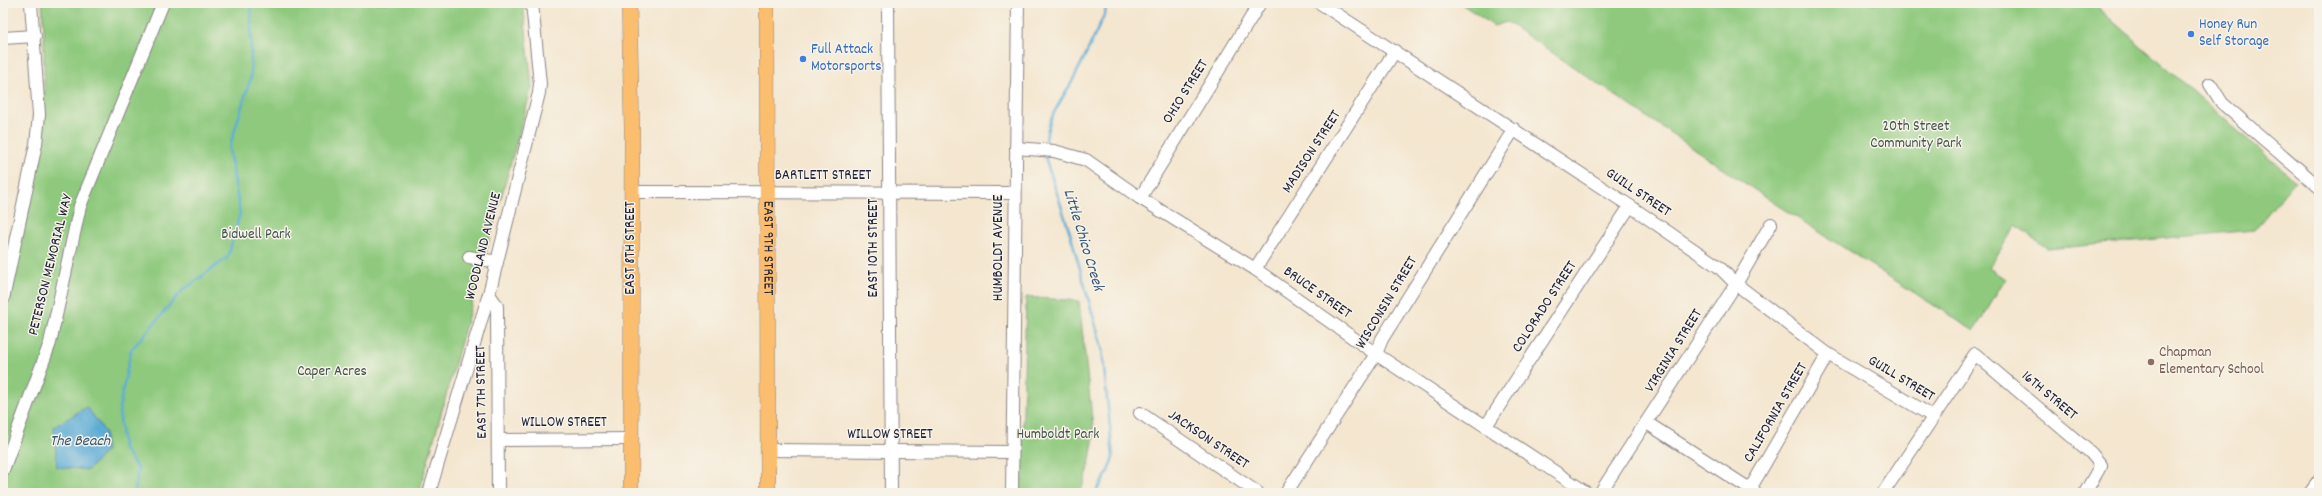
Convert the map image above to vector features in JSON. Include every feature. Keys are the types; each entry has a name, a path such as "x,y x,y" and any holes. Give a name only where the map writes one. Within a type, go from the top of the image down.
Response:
{"main road":[{"name":"EAST 8TH STREET","path":"630,3 632,192 631,493"},
{"name":"EAST 9TH STREET","path":"767,3 766,192 768,493"}],"street":[{"path":"3,299 36,144 39,115 35,36 31,3"},
{"name":"PETERSON MEMORIAL WAY","path":"3,470 50,343 80,206 163,3"},
{"name":"WOODLAND AVENUE","path":"429,493 489,294 539,93 540,84 532,3"},
{"name":"EAST 10TH STREET","path":"888,3 891,493"},
{"name":"HUMBOLDT AVENUE","path":"1012,493 1015,193 1021,148 1018,3"},
{"name":"OHIO STREET","path":"1140,198 1260,3"},
{"name":"GUILL STREET","path":"1320,3 1630,206 1719,268 1736,284 1828,354 1932,416"},
{"path":"3,38 35,36"},
{"name":"MADISON STREET","path":"1255,269 1395,51"},
{"path":"2210,84 2222,103 2319,188"},
{"name":"WISCONSIN STREET","path":"1286,493 1376,354 1382,339 1514,129"},
{"name":"BRUCE STREET","path":"1021,148 1054,151 1086,160 1140,198 1255,269 1376,354 1587,493"},
{"name":"BARTLETT STREET","path":"632,192 1015,193"},
{"name":"COLORADO STREET","path":"1486,426 1630,206"},
{"name":"VIRGINIA STREET","path":"1600,493 1647,423 1736,284 1771,224"},
{"path":"469,257 497,262"},
{"name":"EAST 7TH STREET","path":"489,294 497,306 498,493"},
{"name":"CALIFORNIA STREET","path":"1753,491 1828,354"},
{"name":"16TH STREET","path":"1932,416 1975,354 2091,453 2101,465 2085,493"},
{"name":"JACKSON STREET","path":"1140,413 1258,493"},
{"path":"1883,493 1932,416"},
{"path":"1647,423 1753,491"},
{"name":"WILLOW STREET","path":"498,440 630,439"},
{"name":"WILLOW STREET","path":"768,450 1012,452"},
{"path":"2311,493 2319,481"},
{"path":"2311,493 2319,486"}],"green space":[{"name":"Bidwell Park","path":"42,3 523,3 532,87 419,493 3,493 3,323 44,137 44,30"},
{"name":"20th Street Community Park","path":"1460,3 2092,3 2295,181 2254,230 2048,249 2016,225 1989,268 2005,279 1974,331 1777,205 1507,22 1494,26"},
{"name":"Humboldt Park","path":"1026,297 1079,301 1094,436 1088,471 1080,493 1021,493"}],"water":[{"name":"The Beach","path":"87,407 105,432 106,451 88,470 57,467 54,427"}],"waterway":[{"path":"135,493 138,469 123,448 119,409 131,350 182,291 228,257 240,213 229,149 251,77 251,3"},
{"name":"Little Chico Creek","path":"1046,146 1046,136 1051,119 1086,54 1105,13 1107,3"},
{"name":"Little Chico Creek","path":"1046,153 1046,160 1070,233 1102,348 1113,457 1107,474 1095,493"}],"place":[{"name":"Honey Run Self Storage","path":"2191,34"},
{"name":"Full Attack Motorsports","path":"803,59"},
{"name":"Chapman Elementary School","path":"2151,362"}],"park label":[{"name":"Caper Acres","path":"332,372"}]}
